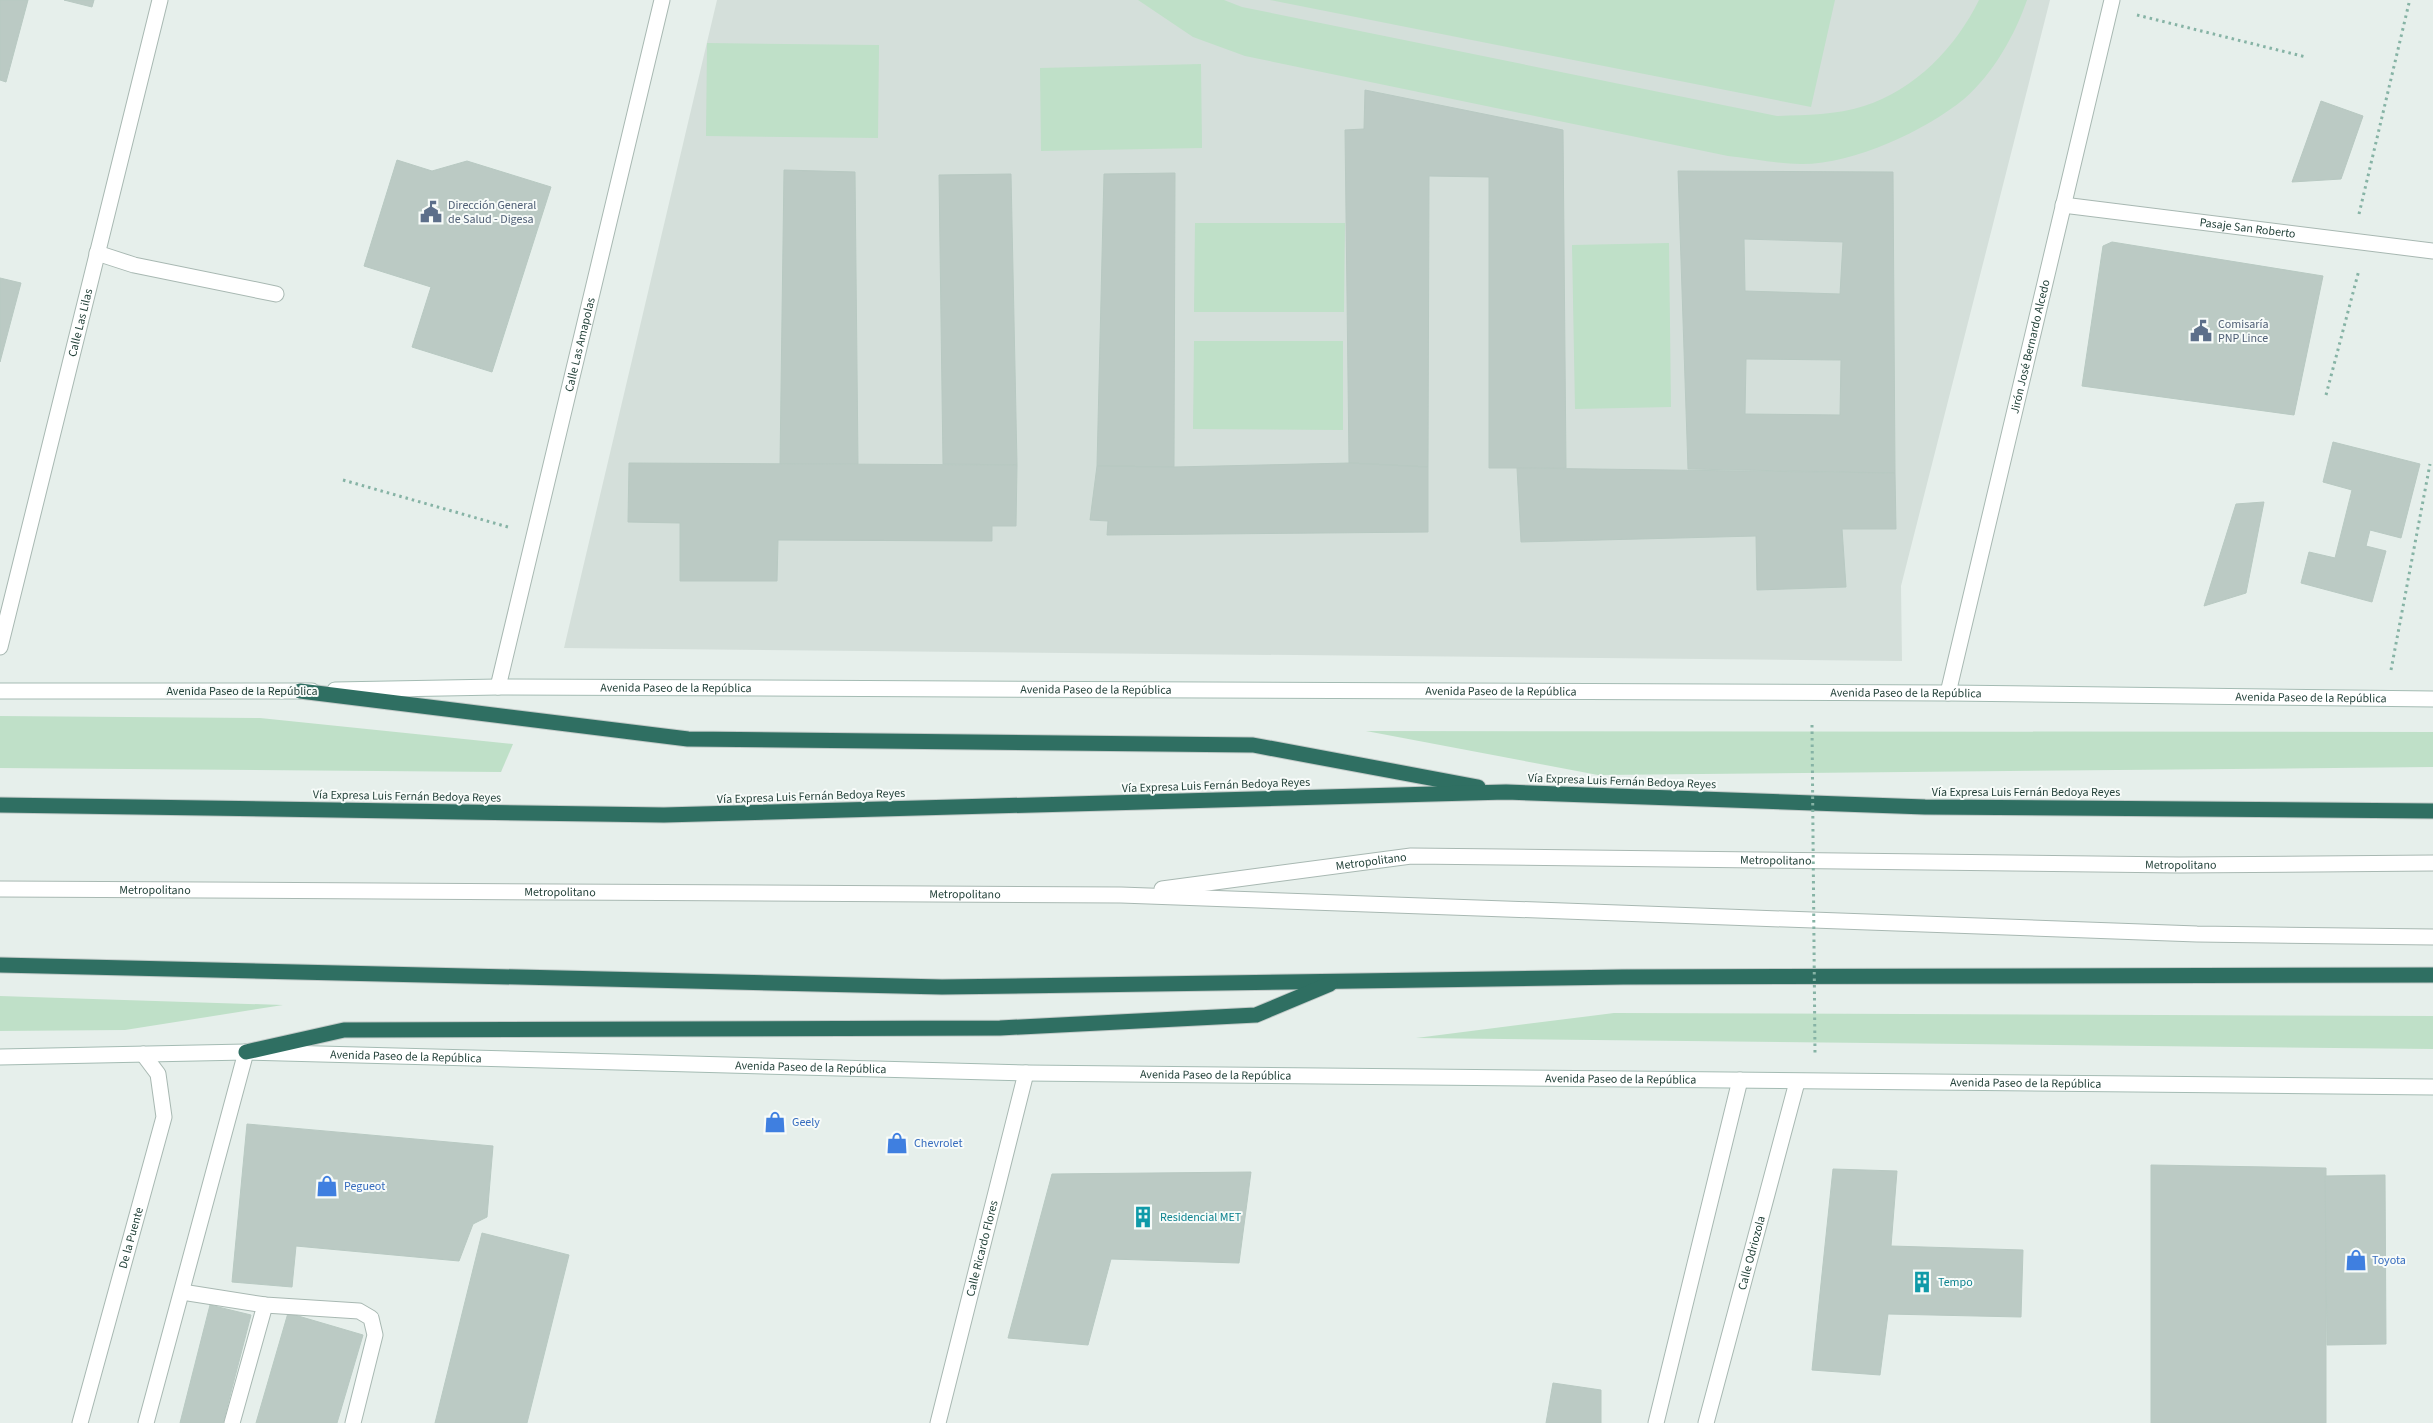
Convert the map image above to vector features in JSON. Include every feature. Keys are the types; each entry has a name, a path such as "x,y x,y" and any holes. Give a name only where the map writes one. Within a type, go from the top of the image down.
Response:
{"highway":[{"path":"300,691 688,739 1253,745 1506,792"},
{"name":"Vía Expresa Luis Fernán Bedoya Reyes","path":"0,805 664,815 1506,792 1925,807 2433,811"},
{"path":"0,964 942,986 1624,977 2433,974"},
{"path":"246,1052 344,1030 1000,1028 1256,1015 1338,980"}],"main road":[{"name":"Calle Las Lilas","path":"0,647 160,0"},
{"name":"Calle Las Amapolas","path":"498,687 662,0"},
{"name":"Jirón José Bernardo Alcedo","path":"1948,693 2111,5"},
{"name":"Pasaje San Roberto","path":"2063,205 2433,251"},
{"path":"97,253 134,265 276,294"},
{"name":"Avenida Paseo de la República","path":"0,691 300,691 498,687 1948,693 2433,699"},
{"name":"Metropolitano","path":"1121,895 1411,856 2179,864 2433,863"},
{"name":"Metropolitano","path":"0,889 1121,895 2197,934 2433,937"},
{"path":"146,1423 246,1052"},
{"name":"Avenida Paseo de la República","path":"0,1057 246,1052 1026,1073 2433,1087"},
{"name":"De la Puente","path":"80,1423 164,1117 158,1074 143,1054"},
{"name":"Calle Ricardo Flores","path":"938,1423 1026,1073"},
{"path":"1656,1423 1740,1080"},
{"name":"Calle Odriozola","path":"1706,1423 1797,1082"},
{"path":"182,1292 265,1305 360,1311 371,1318 375,1335 353,1423"},
{"path":"232,1423 265,1305"}],"path":[{"path":"2326,395 2409,4"},
{"path":"2111,5 2306,57"},
{"path":"2388,698 2392,662 2430,464"},
{"path":"343,480 534,535"},
{"path":"1812,725 1815,1054"}],"shaded area":[{"path":"717,0 2050,0 1901,586 1902,661 564,648"}],"green space":[{"path":"1138,0 1224,0 1242,7 1777,116 1843,111 1883,99 1917,78 1932,65 1959,34 1979,0 2027,0 2016,27 1994,66 1975,89 1948,111 1909,134 1887,144 1842,159 1800,164 1728,156 1245,56 1193,37"},
{"path":"1270,0 1835,0 1811,107"},
{"path":"707,43 879,45 878,138 706,136"},
{"path":"1201,64 1202,148 1041,151 1040,68"},
{"path":"1195,223 1345,223 1344,312 1194,312"},
{"path":"1669,243 1671,407 1575,409 1572,245"},
{"path":"1194,341 1343,341 1343,430 1193,429"},
{"path":"0,716 260,718 513,744 501,772 0,768"},
{"path":"1366,731 2433,732 2433,767 1598,775"},
{"path":"0,996 283,1005 125,1030 0,1031"},
{"path":"1614,1013 2433,1016 2433,1049 1416,1038"}],"building":[{"path":"0,0 28,0 6,82 0,80"},
{"path":"64,0 94,0 92,7"},
{"path":"1365,90 1563,130 1566,468 1489,468 1489,177 1429,176 1428,467 1349,463 1345,130 1364,129"},
{"path":"2321,101 2363,116 2341,179 2292,182"},
{"path":"397,160 432,171 467,161 551,187 492,372 412,347 431,287 364,266"},
{"path":"784,170 855,172 858,464 780,464"},
{"path":"1678,171 1893,172 1895,473 1688,469","holes":["1744,239 1843,242 1840,294 1745,291","1746,359 1841,360 1840,415 1745,414"]},
{"path":"1175,173 1174,467 1097,466 1104,174"},
{"path":"1011,174 1017,465 943,464 939,175"},
{"name":"Comisaría PNP Lince","path":"2112,242 2323,276 2294,415 2082,386 2103,246"},
{"path":"0,278 21,283 0,362"},
{"path":"2333,442 2420,464 2401,538 2370,530 2366,546 2386,551 2372,602 2301,583 2309,552 2335,558 2352,490 2323,482"},
{"path":"629,463 1017,465 1016,526 992,526 992,541 778,540 777,581 680,581 680,523 628,522"},
{"path":"1349,463 1428,467 1428,532 1107,535 1108,521 1090,520 1097,466 1174,467"},
{"path":"1517,468 1895,473 1896,529 1842,529 1846,587 1757,590 1756,536 1521,542"},
{"path":"2264,502 2246,593 2204,606 2236,504"},
{"path":"247,1124 493,1146 487,1217 473,1224 459,1261 296,1246 292,1287 232,1282"},
{"path":"2151,1165 2326,1168 2326,1423 2151,1423"},
{"name":"Tempo","path":"1833,1169 1897,1171 1891,1246 2023,1250 2021,1317 1888,1314 1880,1375 1812,1370"},
{"name":"Residencial MET","path":"1251,1172 1239,1263 1111,1259 1088,1345 1008,1338 1052,1174"},
{"name":"Toyota","path":"2385,1175 2386,1344 2327,1345 2325,1176"},
{"path":"482,1233 569,1255 527,1423 435,1423"},
{"path":"210,1305 251,1315 223,1423 180,1423"},
{"path":"288,1313 363,1335 337,1423 256,1423"},
{"path":"1553,1383 1601,1390 1601,1423 1546,1423"}],"place":[{"name":"Dirección General de Salud - Digesa","path":"431,212"},
{"name":"Comisaría PNP Lince","path":"2201,331"},
{"name":"Geely","path":"775,1122"},
{"name":"Chevrolet","path":"897,1143"},
{"name":"Pegueot","path":"327,1186"},
{"name":"Residencial MET","path":"1143,1217"},
{"name":"Toyota","path":"2356,1260"},
{"name":"Tempo","path":"1922,1282"}]}
